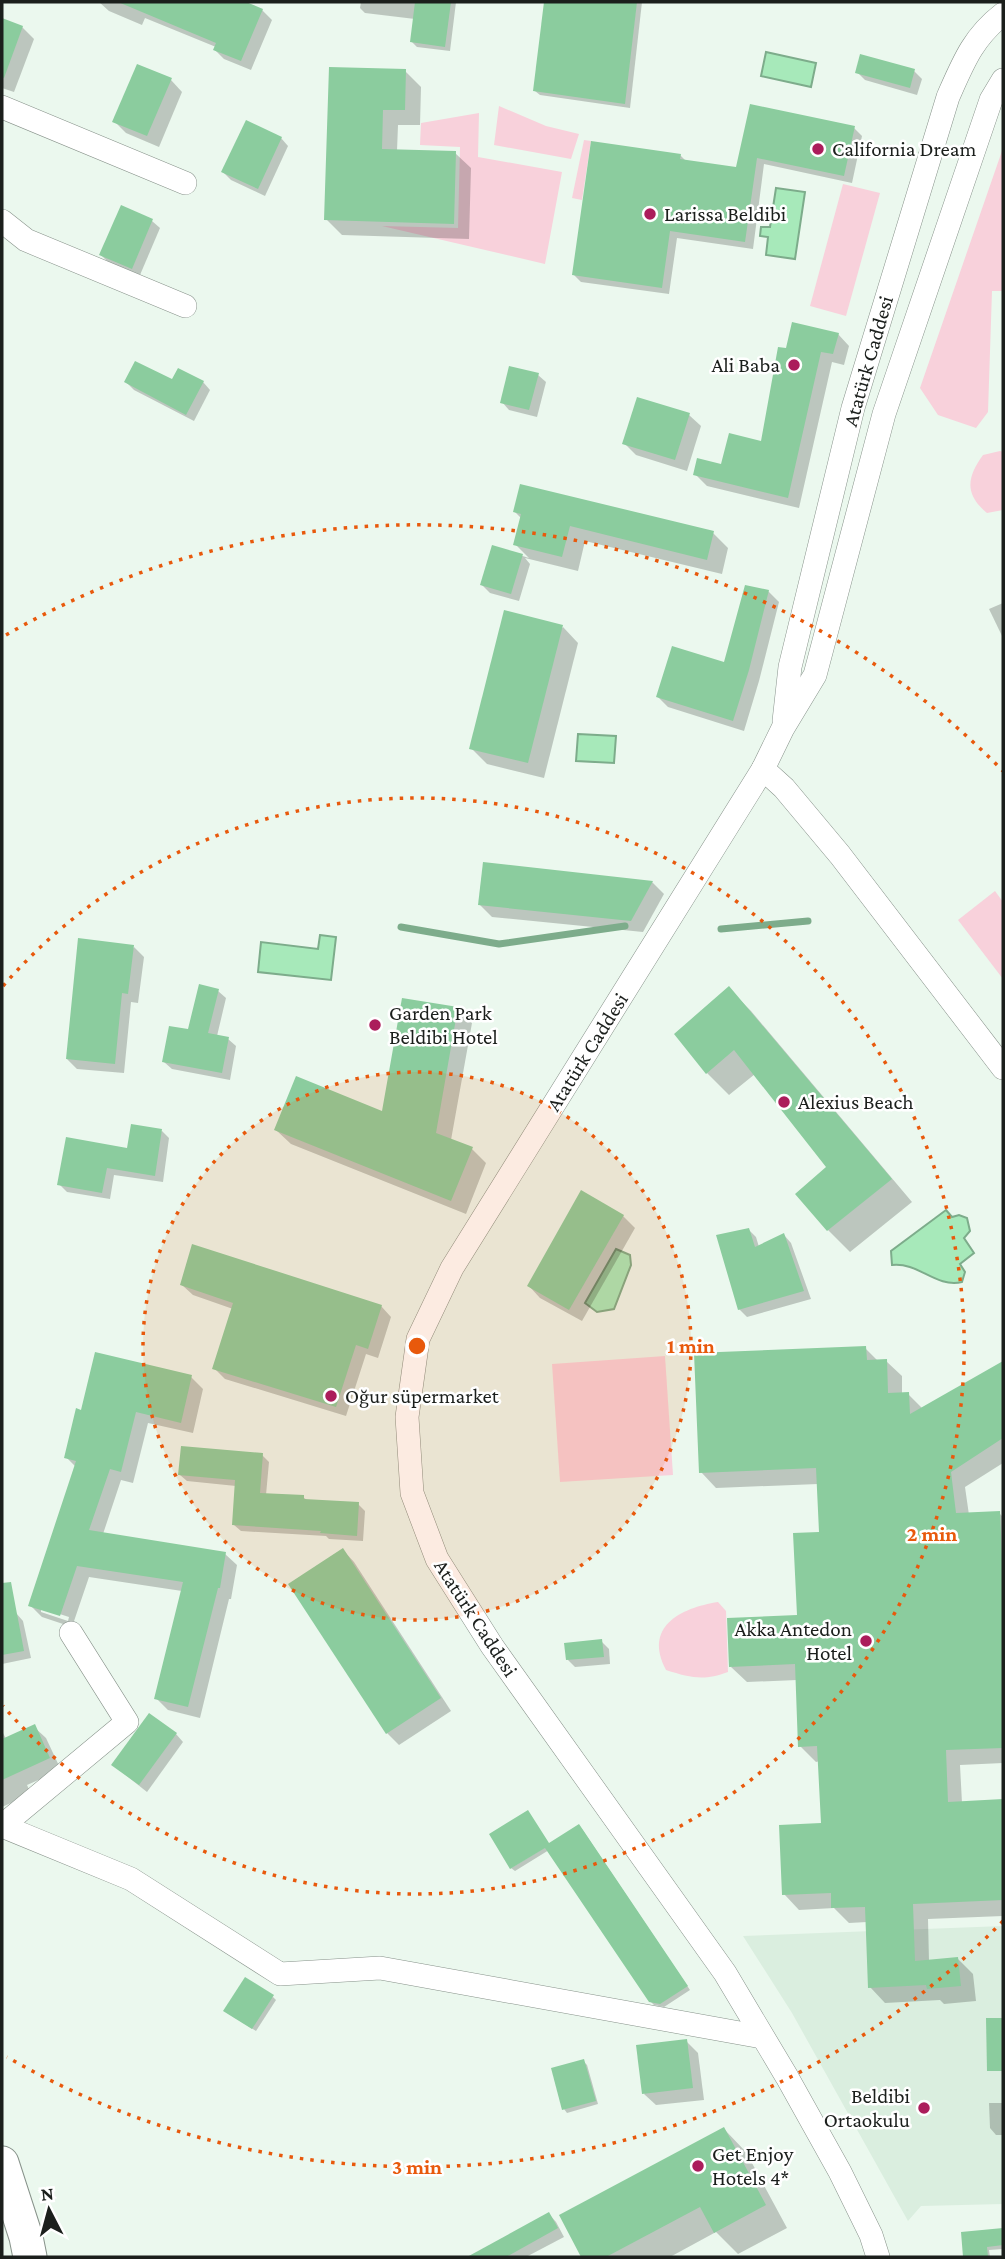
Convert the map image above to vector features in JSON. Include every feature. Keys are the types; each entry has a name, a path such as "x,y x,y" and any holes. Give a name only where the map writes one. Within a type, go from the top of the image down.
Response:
{"highway":[{"path":"2,2163 30,2257"}],"street":[{"name":"Atatürk Caddesi","path":"783,728 790,667 853,408 948,97 967,55 986,27 1003,14"},
{"name":"Atatürk Caddesi","path":"878,2257 871,2235 840,2172 725,1973 492,1646 436,1559 412,1493 407,1417 418,1339 452,1268 763,769 783,728 815,675 884,414 991,100 1003,80"},
{"path":"2,107 185,183"},
{"path":"2,221 26,240 185,306"},
{"path":"763,769 784,788 841,855 1003,1068"},
{"path":"71,1633 127,1722 2,1826 131,1879 280,1974 380,1968 762,2037"}],"shaded area":[{"path":"766,52 816,63 811,87 761,76"},
{"path":"499,106 546,126 579,134 571,159 494,145"},
{"path":"479,113 478,157 562,172 545,264 382,226 458,228 460,147 420,145 421,123"},
{"path":"584,140 591,141 582,200 572,198"},
{"path":"1003,148 1003,291 992,291 988,412 976,428 938,415 920,388"},
{"path":"843,184 880,193 846,316 810,306"},
{"path":"776,188 805,192 795,259 766,255 768,237 760,236 761,227 770,227"},
{"path":"1003,452 1003,510 987,513 974,499 971,478 983,455"},
{"path":"578,734 616,736 614,763 576,761"},
{"path":"995,891 1003,902 1003,979 958,920"},
{"path":"320,935 336,937 331,980 258,972 261,942 318,949"},
{"path":"946,1210 952,1217 959,1215 967,1218 970,1231 964,1238 974,1253 960,1264 965,1272 962,1282 943,1281 911,1267 892,1265 891,1251"},
{"path":"616,1249 630,1255 631,1265 614,1309 597,1312 585,1303"},
{"path":"665,1356 673,1475 560,1482 552,1364"},
{"path":"718,1602 726,1611 728,1672 712,1677 697,1677 666,1670 660,1655 662,1631 679,1615"},
{"name":"Beldibi Ortaokulu","path":"1003,1926 1003,2204 921,2206 908,2221 792,2013 743,1936"}],"building":[{"path":"118,2 246,2 263,9 241,61 213,50 216,43"},
{"path":"415,2 451,2 445,47 410,42"},
{"path":"544,2 637,2 625,104 533,91"},
{"path":"2,18 23,26 4,78 2,77"},
{"path":"860,54 915,69 910,88 855,73"},
{"path":"137,64 172,78 147,136 112,122"},
{"path":"329,67 406,69 405,110 383,110 382,149 456,151 454,224 324,220"},
{"path":"750,104 855,126 844,176 757,158 745,242 670,231 662,288 572,275 591,141 681,154 680,159 736,167"},
{"path":"246,120 282,137 258,189 221,172"},
{"path":"121,205 153,219 132,269 99,255"},
{"path":"792,322 839,333 833,354 821,352 788,498 693,475 697,458 721,464 729,433 761,441 778,347 786,348"},
{"path":"135,361 172,379 178,368 204,381 186,415 124,382"},
{"path":"509,366 539,373 529,410 500,403"},
{"path":"637,397 690,413 675,460 622,444"},
{"path":"520,484 714,531 707,560 570,526 562,557 513,545 521,514 513,512"},
{"path":"492,545 523,554 511,594 480,585"},
{"path":"745,585 769,590 733,721 656,697 672,646 724,662"},
{"path":"504,610 563,625 528,763 469,749"},
{"path":"483,862 653,881 631,921 478,905"},
{"path":"78,938 134,945 128,994 122,993 115,1064 66,1059"},
{"path":"199,984 219,989 208,1033 229,1037 222,1073 162,1062 169,1026 188,1029"},
{"path":"729,986 892,1179 827,1231 795,1194 826,1167 734,1050 706,1074 674,1034"},
{"path":"402,998 458,1007 436,1133 473,1147 451,1201 274,1130 296,1076 382,1111"},
{"path":"131,1124 162,1129 155,1176 107,1168 102,1193 57,1185 66,1137 127,1148"},
{"path":"581,1190 624,1215 569,1310 527,1286"},
{"path":"749,1228 755,1247 784,1233 804,1291 738,1310 716,1235"},
{"path":"192,1244 382,1305 368,1349 356,1345 336,1407 212,1369 233,1303 180,1285"},
{"name":"Akka Antedon Hotel","path":"866,1346 867,1360 887,1359 888,1393 909,1392 910,1414 1003,1361 1003,1438 951,1472 956,1513 1000,1511 1003,1748 946,1750 948,1802 1003,1799 1003,1900 913,1904 915,1961 958,1957 961,1986 927,1989 926,1985 868,1988 865,1907 831,1908 831,1893 782,1895 779,1825 821,1823 817,1746 798,1747 795,1664 729,1667 727,1618 797,1615 793,1533 819,1532 816,1468 699,1473 694,1353"},
{"path":"95,1352 192,1375 181,1423 136,1412 121,1472 110,1469 89,1530 226,1552 220,1588 188,1707 154,1699 183,1582 77,1566 60,1616 28,1606 76,1461 64,1458 76,1408 81,1410"},
{"path":"181,1446 263,1453 260,1493 359,1502 357,1536 232,1525 235,1480 178,1475"},
{"path":"343,1548 441,1698 386,1734 288,1584"},
{"path":"11,1582 24,1651 2,1655 2,1583"},
{"path":"602,1639 604,1657 566,1660 564,1643"},
{"path":"149,1713 177,1733 139,1785 111,1765"},
{"path":"35,1724 50,1758 2,1780 2,1739"},
{"path":"528,1810 549,1843 579,1824 688,1986 660,2004 649,2002 545,1848 510,1869 489,1834"},
{"path":"245,1977 274,1995 252,2029 223,2011"},
{"path":"986,2018 1003,2018 1003,2071 987,2071"},
{"path":"687,2039 693,2088 642,2094 636,2045"},
{"path":"584,2059 596,2101 562,2110 551,2068"},
{"name":"Get Enjoy Hotels 4*","path":"724,2127 766,2205 714,2233 700,2207 606,2257 581,2257 559,2215"},
{"path":"549,2212 558,2228 506,2257 467,2257"},
{"path":"1003,2228 1003,2245 987,2247 988,2257 963,2257 961,2232"}],"waterway":[{"path":"721,929 808,921"},
{"path":"401,927 499,944 625,926"}],"place":[{"name":"California Dream","path":"818,149"},
{"name":"Larissa Beldibi","path":"650,214"},
{"name":"Ali Baba","path":"794,365"},
{"name":"Garden Park Beldibi Hotel","path":"375,1025"},
{"name":"Alexius Beach","path":"784,1102"},
{"name":"Oğur süpermarket","path":"331,1396"},
{"name":"Akka Antedon Hotel","path":"866,1641"},
{"name":"Beldibi Ortaokulu","path":"924,2108"},
{"name":"Get Enjoy Hotels 4*","path":"698,2166"}]}
